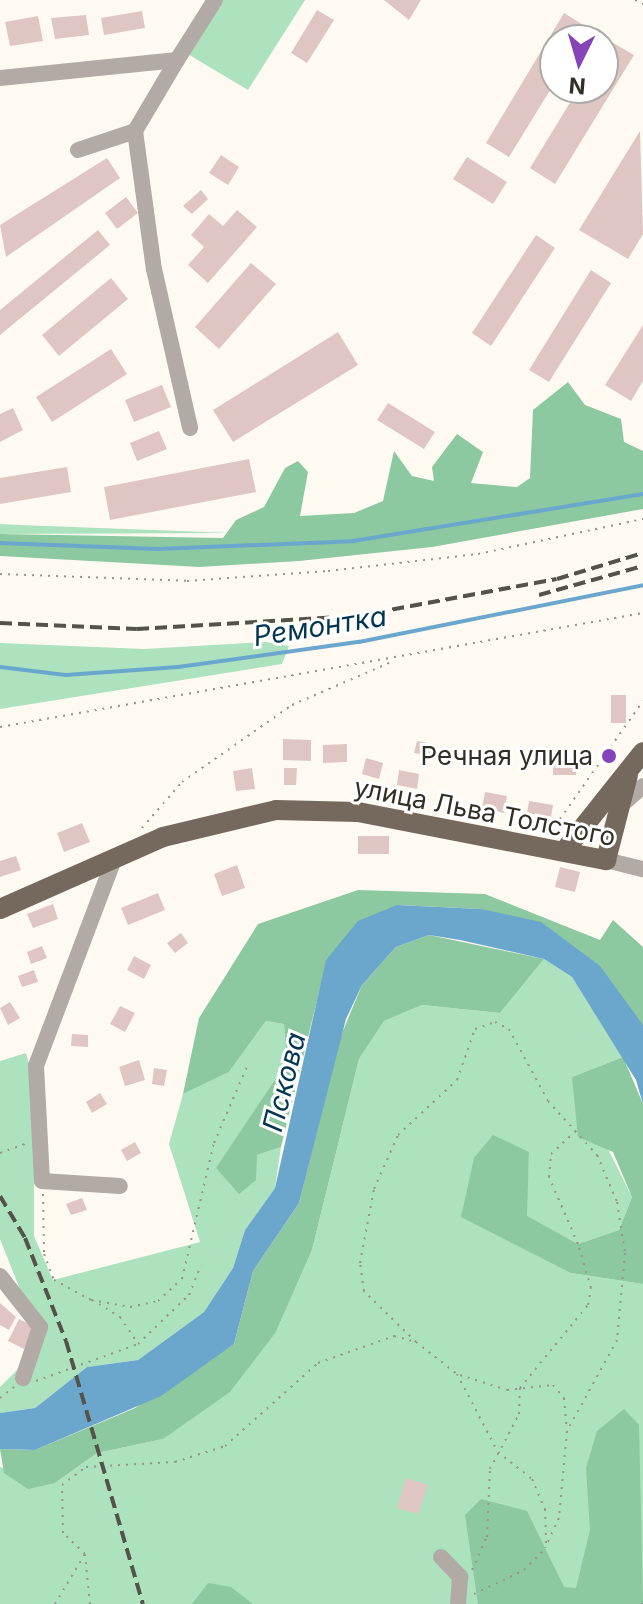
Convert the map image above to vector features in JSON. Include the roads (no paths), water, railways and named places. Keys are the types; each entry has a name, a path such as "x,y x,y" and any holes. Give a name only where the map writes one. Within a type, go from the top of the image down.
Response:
{"main road":[{"path":"606,860 619,807 635,780 643,752"},
{"path":"565,850 635,780"},
{"name":"улица Льва Толстого","path":"0,909 202,824 276,810 358,812 606,860"}],"street":[{"path":"190,428 154,269 135,131 215,0"},
{"path":"0,78 177,60"},
{"path":"78,150 135,131"},
{"name":"улица Льва Толстого","path":"606,860 641,870"},
{"path":"113,862 36,1066 42,1181 120,1186"},
{"path":"0,1276 40,1327 23,1378"},
{"path":"441,1557 460,1577 458,1602"}],"water":[{"path":"397,905 481,909 541,922 600,966 643,1025 643,1104 636,1080 572,977 544,959 429,935 396,947 362,985 346,1019 299,1203 253,1271 234,1344 161,1396 35,1450 0,1449 0,1413 35,1408 87,1367 138,1360 204,1312 233,1268 245,1230 275,1188 326,960 358,921"}],"waterway":[{"path":"0,543 158,549 353,541 643,494"},
{"name":"Ремонтка","path":"0,667 66,675 178,667 359,642 643,585"}],"railway":[{"path":"0,623 137,629 357,616 557,579 643,553"},
{"path":"539,595 643,566"},
{"path":"0,1196 25,1238 66,1341 143,1604"}],"place":[{"name":"Речная улица","path":"609,756"}],"water label":[{"name":"Пскова","path":"284,1082"}]}
